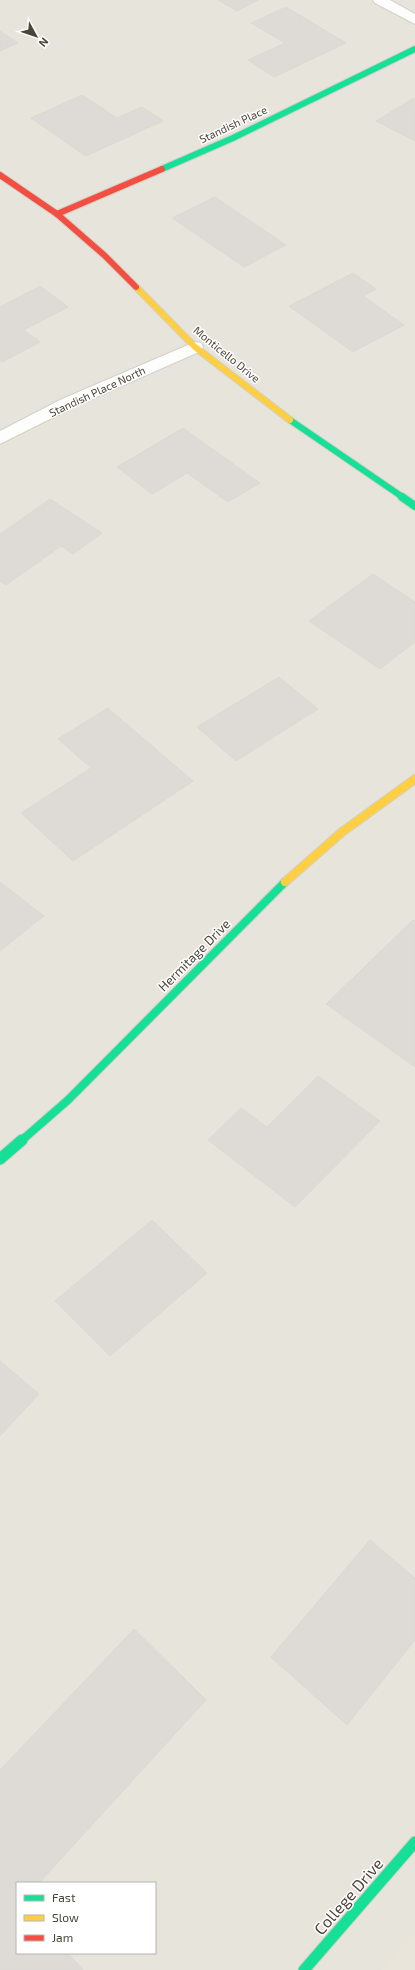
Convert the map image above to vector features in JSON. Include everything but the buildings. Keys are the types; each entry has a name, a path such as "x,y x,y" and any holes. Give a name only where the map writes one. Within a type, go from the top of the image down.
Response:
{"street":[{"path":"380,0 415,20"},
{"name":"Standish Place","path":"57,214 233,138 415,49"},
{"name":"Monticello Drive","path":"0,175 57,214 104,255 195,347 296,424 415,506"},
{"name":"Standish Place North","path":"0,438 68,403 195,347"},
{"name":"Hermitage Drive","path":"0,1160 68,1100 288,879 342,832 415,779"},
{"name":"College Drive","path":"304,1970 415,1842"}],"shaded area":[{"path":"0,0 415,0 415,1970 0,1970"},
{"path":"415,1931 415,1970 381,1970"}],"traffic: fast":[{"path":"162,169 233,138 415,49"},
{"path":"290,420 415,506"},
{"path":"0,1159 68,1100 285,882"},
{"path":"304,1970 415,1842"}],"traffic: slow":[{"path":"136,287 195,347 290,420"},
{"path":"285,882 342,832 415,779"}],"traffic: jam":[{"path":"57,214 162,169"},
{"path":"0,175 57,214 104,255 136,287"}]}
